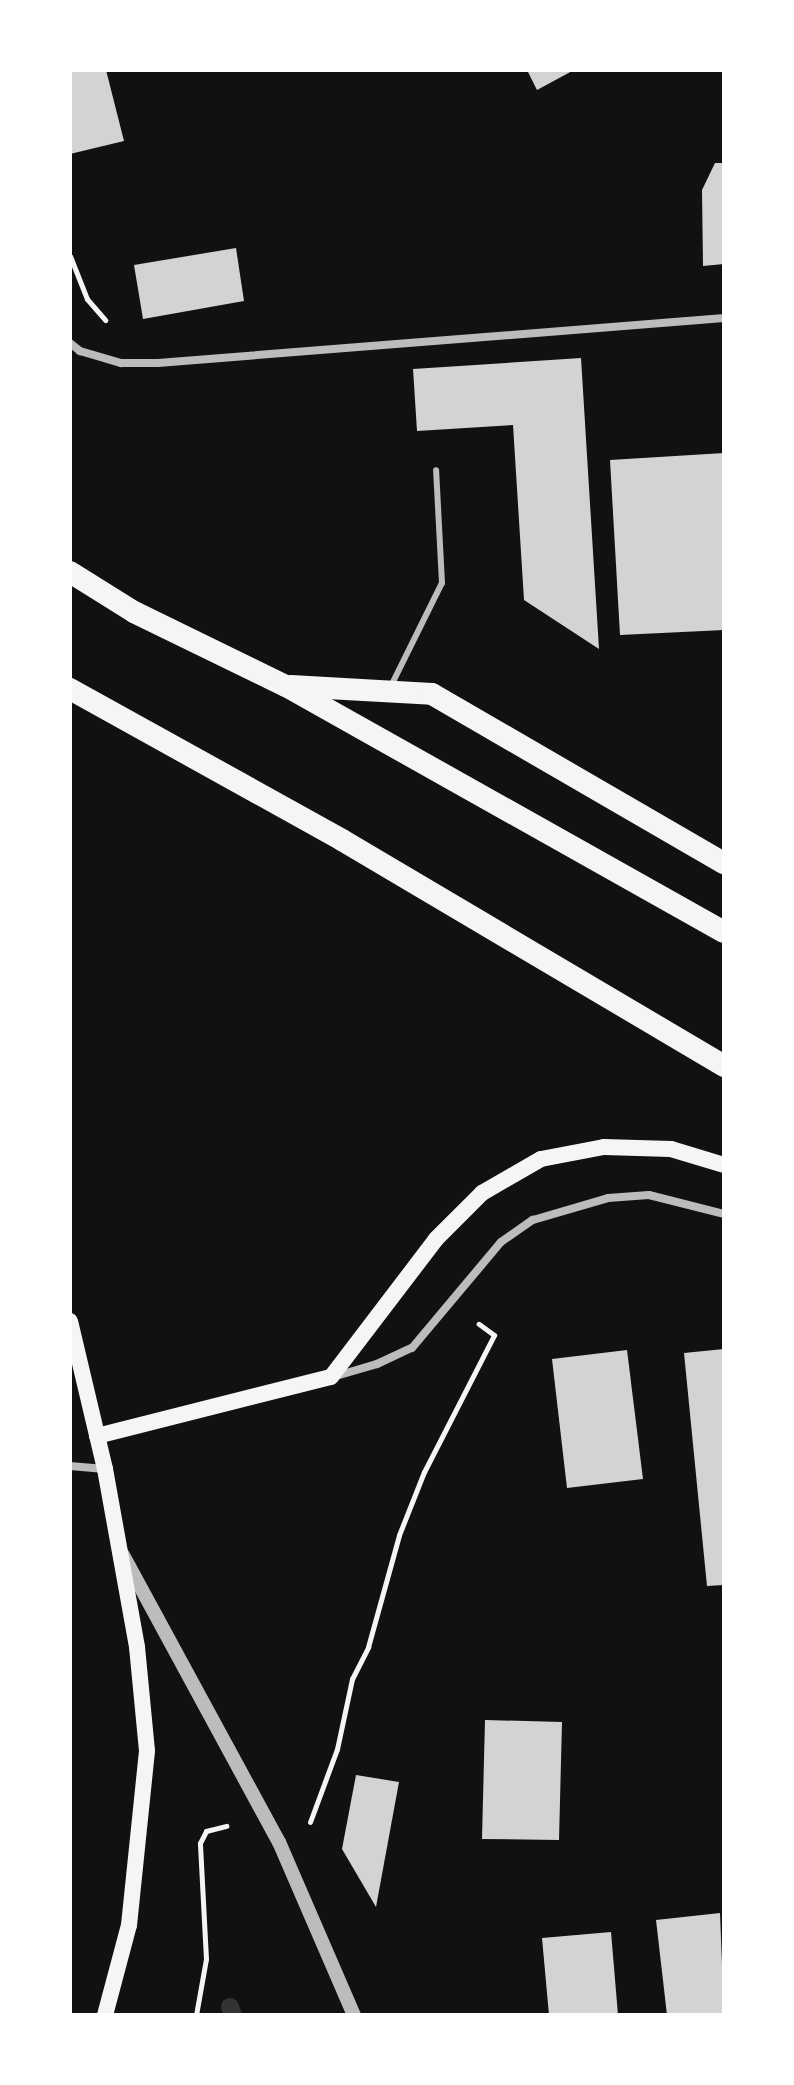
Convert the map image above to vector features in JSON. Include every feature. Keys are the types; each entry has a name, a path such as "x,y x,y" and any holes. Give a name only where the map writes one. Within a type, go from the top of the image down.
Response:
{"highway":[{"path":"70,572 134,612 286,686 724,932"},
{"path":"286,686 432,694 724,863"},
{"path":"70,689 342,840 724,1066"}],"main road":[{"path":"97,1436 331,1377 436,1239 482,1193 541,1159 604,1147 671,1149 724,1165"},
{"path":"70,1321 105,1469 137,1647 147,1751 129,1925 105,2015"}],"street":[{"path":"70,343 80,351 121,363 158,363 724,318"},
{"path":"331,1377 377,1364 412,1348 501,1242 533,1220 608,1198 649,1195 724,1214"},
{"path":"70,1466 105,1469"},
{"path":"117,1544 279,1842 354,2015"}],"lane":[{"path":"389,691 442,583 436,470"}],"path":[{"path":"70,256 87,299 110,324"},
{"path":"309,1827 337,1749 352,1679 368,1647 399,1535 424,1472 494,1335 475,1321"},
{"path":"196,2015 206,1959 200,1843 206,1831 218,1825 230,1826 235,1837"}],"building":[{"path":"70,70 106,70 124,141 70,154"},
{"path":"527,70 574,70 537,90"},
{"path":"715,163 724,163 724,264 703,266 702,190"},
{"path":"236,248 244,301 143,319 134,265"},
{"path":"581,358 599,649 524,600 513,425 417,431 413,369"},
{"path":"724,453 724,630 620,635 610,460"},
{"path":"724,1349 724,1585 707,1586 684,1353"},
{"path":"627,1350 643,1479 567,1488 552,1359"},
{"path":"485,1720 562,1722 559,1840 482,1839"},
{"path":"356,1775 399,1782 376,1907 342,1849"},
{"path":"720,1913 724,2015 667,2015 656,1920"},
{"path":"611,1932 618,2015 549,2015 542,1938"}],"waterway":[{"path":"230,2007 233,2015"}]}
